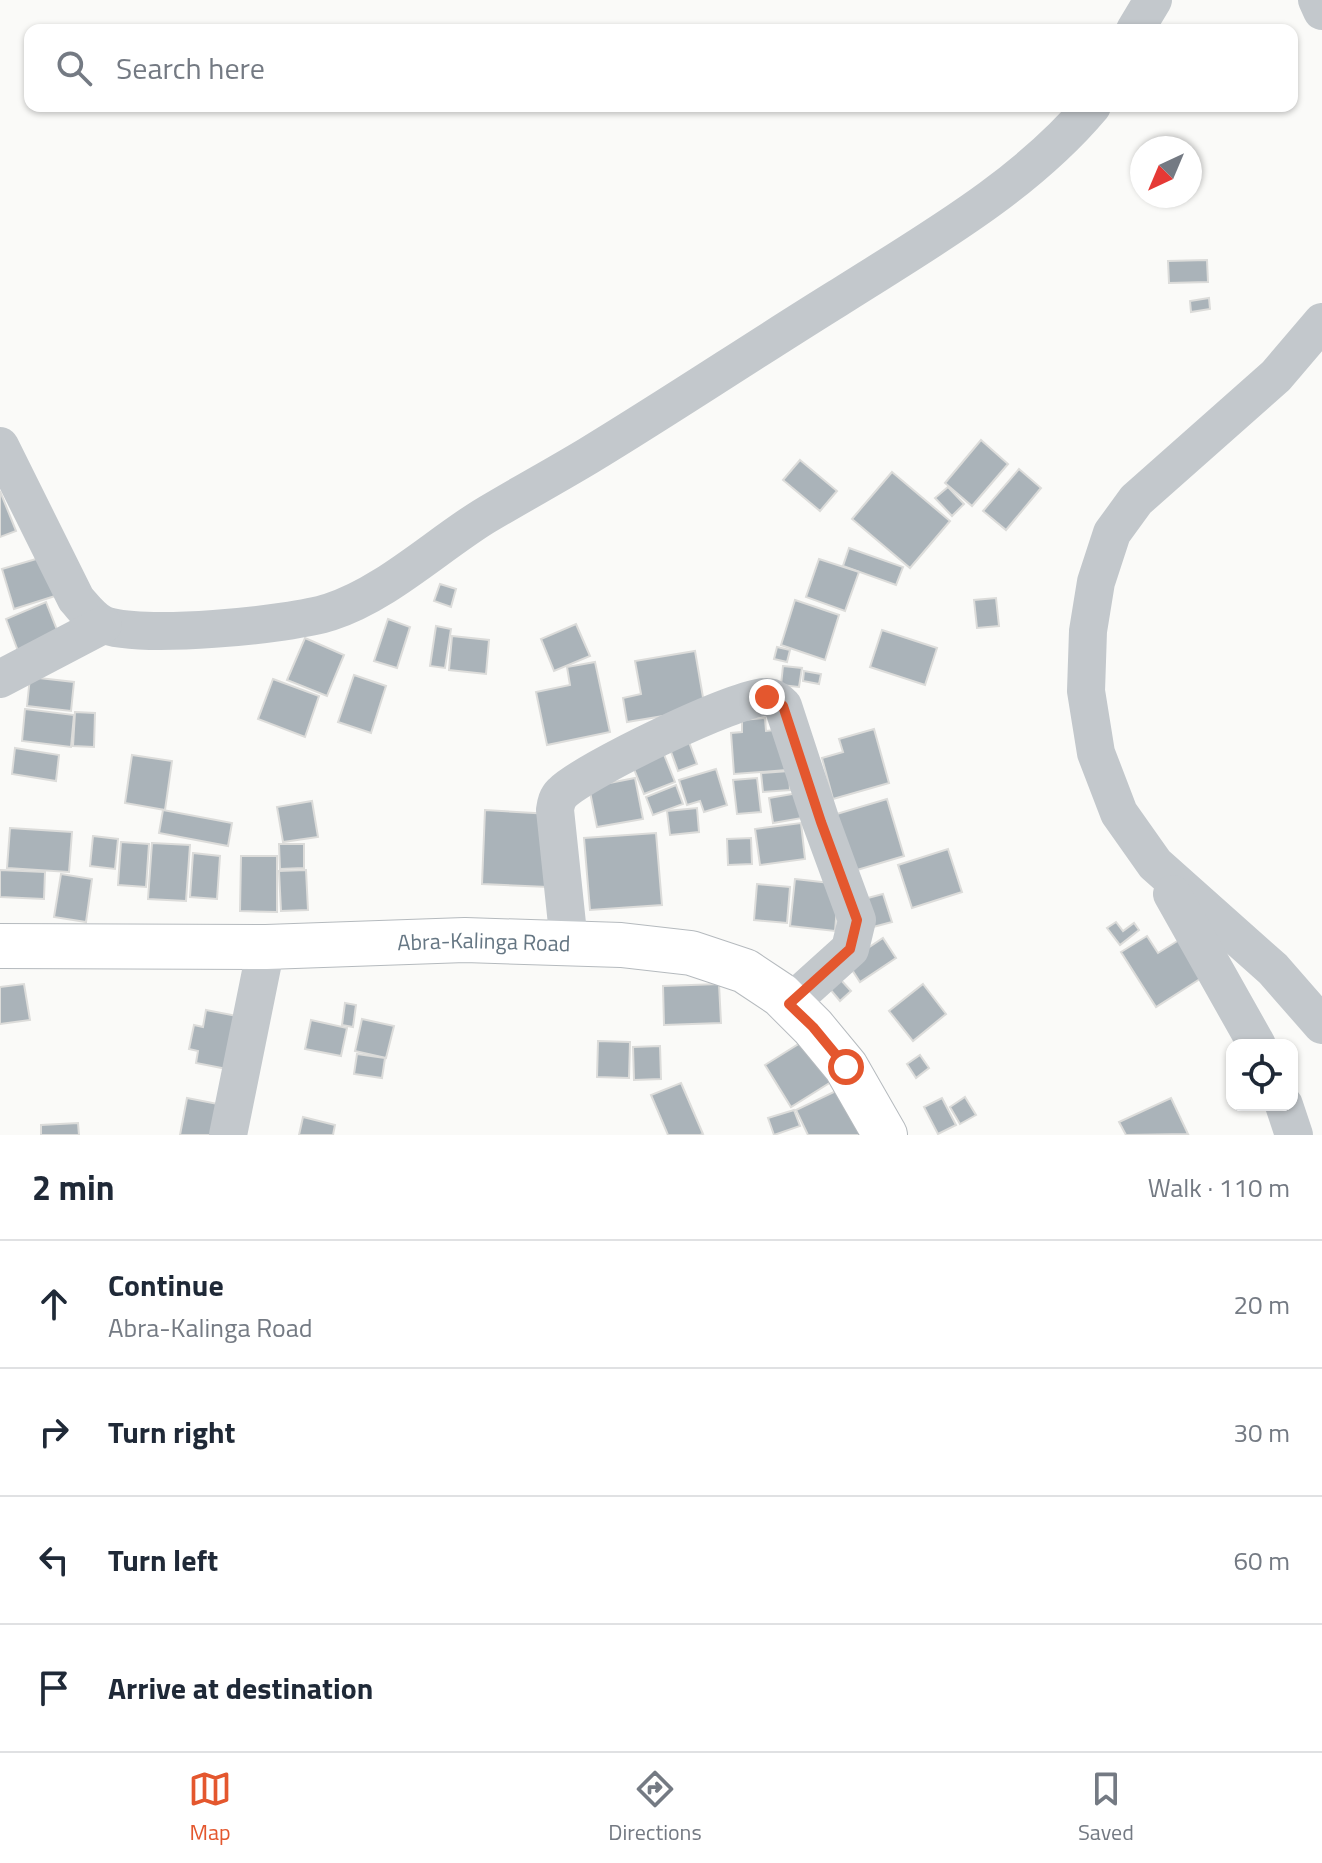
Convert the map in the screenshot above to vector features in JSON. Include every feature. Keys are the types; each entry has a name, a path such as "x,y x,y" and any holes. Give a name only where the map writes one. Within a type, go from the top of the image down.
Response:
{"main road":[{"name":"Abra-Kalinga Road","path":"0,946 266,947 465,940 621,945 705,957 745,971 781,995 846,1067 885,1135"}],"street":[{"path":"1139,24 1153,0"},
{"path":"1317,0 1322,11"},
{"path":"0,446 76,599 90,616 103,625 125,629 186,630 259,625 330,612 373,592 482,518 587,457 936,236 1000,191 1061,141 1087,112"},
{"path":"1254,1039 1155,864 1119,813 1096,753 1086,691 1088,631 1096,582 1112,533 1136,500 1276,376 1322,322"},
{"path":"0,679 103,625"},
{"path":"569,943 555,810 560,794 667,733 742,703 767,697 776,699 783,706 857,920 850,949 789,1004"},
{"path":"1155,864 1273,969 1322,1025"},
{"path":"228,1135 266,947"},
{"path":"1286,1111 1294,1135"}],"building":[{"path":"1207,260 1208,282 1169,283 1168,261"},
{"path":"1209,298 1210,309 1191,312 1190,301"},
{"path":"981,440 1008,464 972,506 945,483"},
{"path":"800,460 837,491 820,511 783,480"},
{"path":"1019,469 1041,488 1006,530 983,511"},
{"path":"892,472 950,521 910,568 852,519"},
{"path":"948,487 964,504 952,516 935,498"},
{"path":"0,491 16,531 0,537"},
{"path":"849,548 903,567 896,585 843,566"},
{"path":"43,557 55,596 14,609 2,569"},
{"path":"819,559 859,572 845,611 806,597"},
{"path":"440,584 456,589 451,607 434,601"},
{"path":"996,598 999,626 977,628 974,600"},
{"path":"795,600 839,615 825,660 781,645"},
{"path":"46,602 59,635 18,651 6,619"},
{"path":"388,619 410,627 397,668 374,661"},
{"path":"576,624 590,656 554,671 541,639"},
{"path":"436,626 451,629 445,668 430,666"},
{"path":"882,630 937,648 925,685 870,667"},
{"path":"452,636 489,640 486,674 449,670"},
{"path":"305,638 344,655 327,696 287,680"},
{"path":"777,647 790,650 787,662 774,659"},
{"path":"695,651 705,709 627,722 623,698 641,694 635,661"},
{"path":"595,662 610,732 547,745 536,692 570,685 567,667"},
{"path":"783,666 802,668 799,687 781,685"},
{"path":"804,671 821,674 819,684 803,681"},
{"path":"354,675 386,686 371,733 338,722"},
{"path":"30,677 74,682 71,711 27,706"},
{"path":"273,679 319,696 305,737 258,719"},
{"path":"25,709 74,715 71,747 22,741"},
{"path":"75,712 95,713 94,747 73,746"},
{"path":"765,718 766,731 784,729 787,770 734,774 731,733 742,732 742,720"},
{"path":"874,729 889,783 833,799 822,758 843,752 839,739"},
{"path":"689,742 697,764 678,771 670,749"},
{"path":"15,748 59,755 56,781 12,774"},
{"path":"663,752 675,782 644,794 632,764"},
{"path":"132,755 172,761 165,810 125,803"},
{"path":"716,769 727,805 704,812 700,801 687,805 679,780"},
{"path":"789,771 790,790 763,792 761,773"},
{"path":"635,778 643,819 597,827 589,787"},
{"path":"757,778 761,812 737,814 733,780"},
{"path":"676,785 683,804 653,815 646,797"},
{"path":"798,793 802,818 773,823 769,798"},
{"path":"887,799 904,856 847,873 830,816"},
{"path":"312,801 318,837 283,842 277,807"},
{"path":"697,808 699,832 670,835 667,811"},
{"path":"163,810 232,823 228,846 159,833"},
{"path":"485,810 551,814 548,887 482,884"},
{"path":"801,823 805,859 760,865 755,829"},
{"path":"10,828 72,832 69,872 7,868"},
{"path":"656,833 662,905 590,910 584,838"},
{"path":"93,836 118,839 115,869 90,866"},
{"path":"751,838 752,864 728,865 727,839"},
{"path":"121,842 149,844 146,887 118,885"},
{"path":"152,843 190,845 186,901 148,899"},
{"path":"279,844 304,844 304,868 280,869"},
{"path":"948,849 962,892 912,908 898,865"},
{"path":"193,853 220,856 217,899 190,897"},
{"path":"241,856 277,856 277,912 240,911"},
{"path":"0,870 45,872 44,899 0,897"},
{"path":"306,870 308,910 281,911 279,871"},
{"path":"61,874 92,879 86,922 54,917"},
{"path":"795,879 839,884 835,931 790,926"},
{"path":"757,884 790,887 787,923 754,920"},
{"path":"883,894 892,922 873,927 864,899"},
{"path":"1116,922 1123,931 1134,923 1139,930 1120,945 1107,928"},
{"path":"1147,936 1158,953 1179,940 1203,977 1156,1007 1121,952"},
{"path":"883,938 896,958 860,982 847,962"},
{"path":"840,979 851,991 840,1001 829,988"},
{"path":"24,984 30,1020 0,1024 0,987"},
{"path":"719,984 721,1023 664,1025 663,986"},
{"path":"923,984 946,1014 913,1041 889,1011"},
{"path":"345,1003 356,1005 353,1027 342,1025"},
{"path":"206,1010 237,1016 227,1069 196,1063 198,1051 189,1049 194,1025 203,1027"},
{"path":"362,1019 394,1026 386,1058 355,1051"},
{"path":"311,1020 347,1028 341,1056 305,1049"},
{"path":"813,1035 839,1077 791,1107 765,1065"},
{"path":"598,1041 630,1042 629,1078 597,1077"},
{"path":"660,1046 661,1079 634,1080 633,1047"},
{"path":"357,1054 385,1058 382,1078 354,1074"},
{"path":"920,1055 929,1068 916,1078 907,1064"},
{"path":"681,1083 703,1134 668,1135 651,1095"},
{"path":"840,1089 860,1135 808,1135 796,1110"},
{"path":"965,1097 976,1115 960,1124 950,1107"},
{"path":"187,1098 218,1104 212,1135 180,1135"},
{"path":"942,1098 956,1125 938,1134 924,1107"},
{"path":"1171,1098 1188,1134 1126,1135 1119,1122"},
{"path":"794,1110 800,1126 774,1135 768,1118"},
{"path":"303,1117 335,1125 333,1135 299,1135"},
{"path":"78,1123 79,1135 41,1135 41,1125"}],"route":[{"path":"767,697 776,699 783,706 857,920 850,949 789,1004 846,1067"}]}
